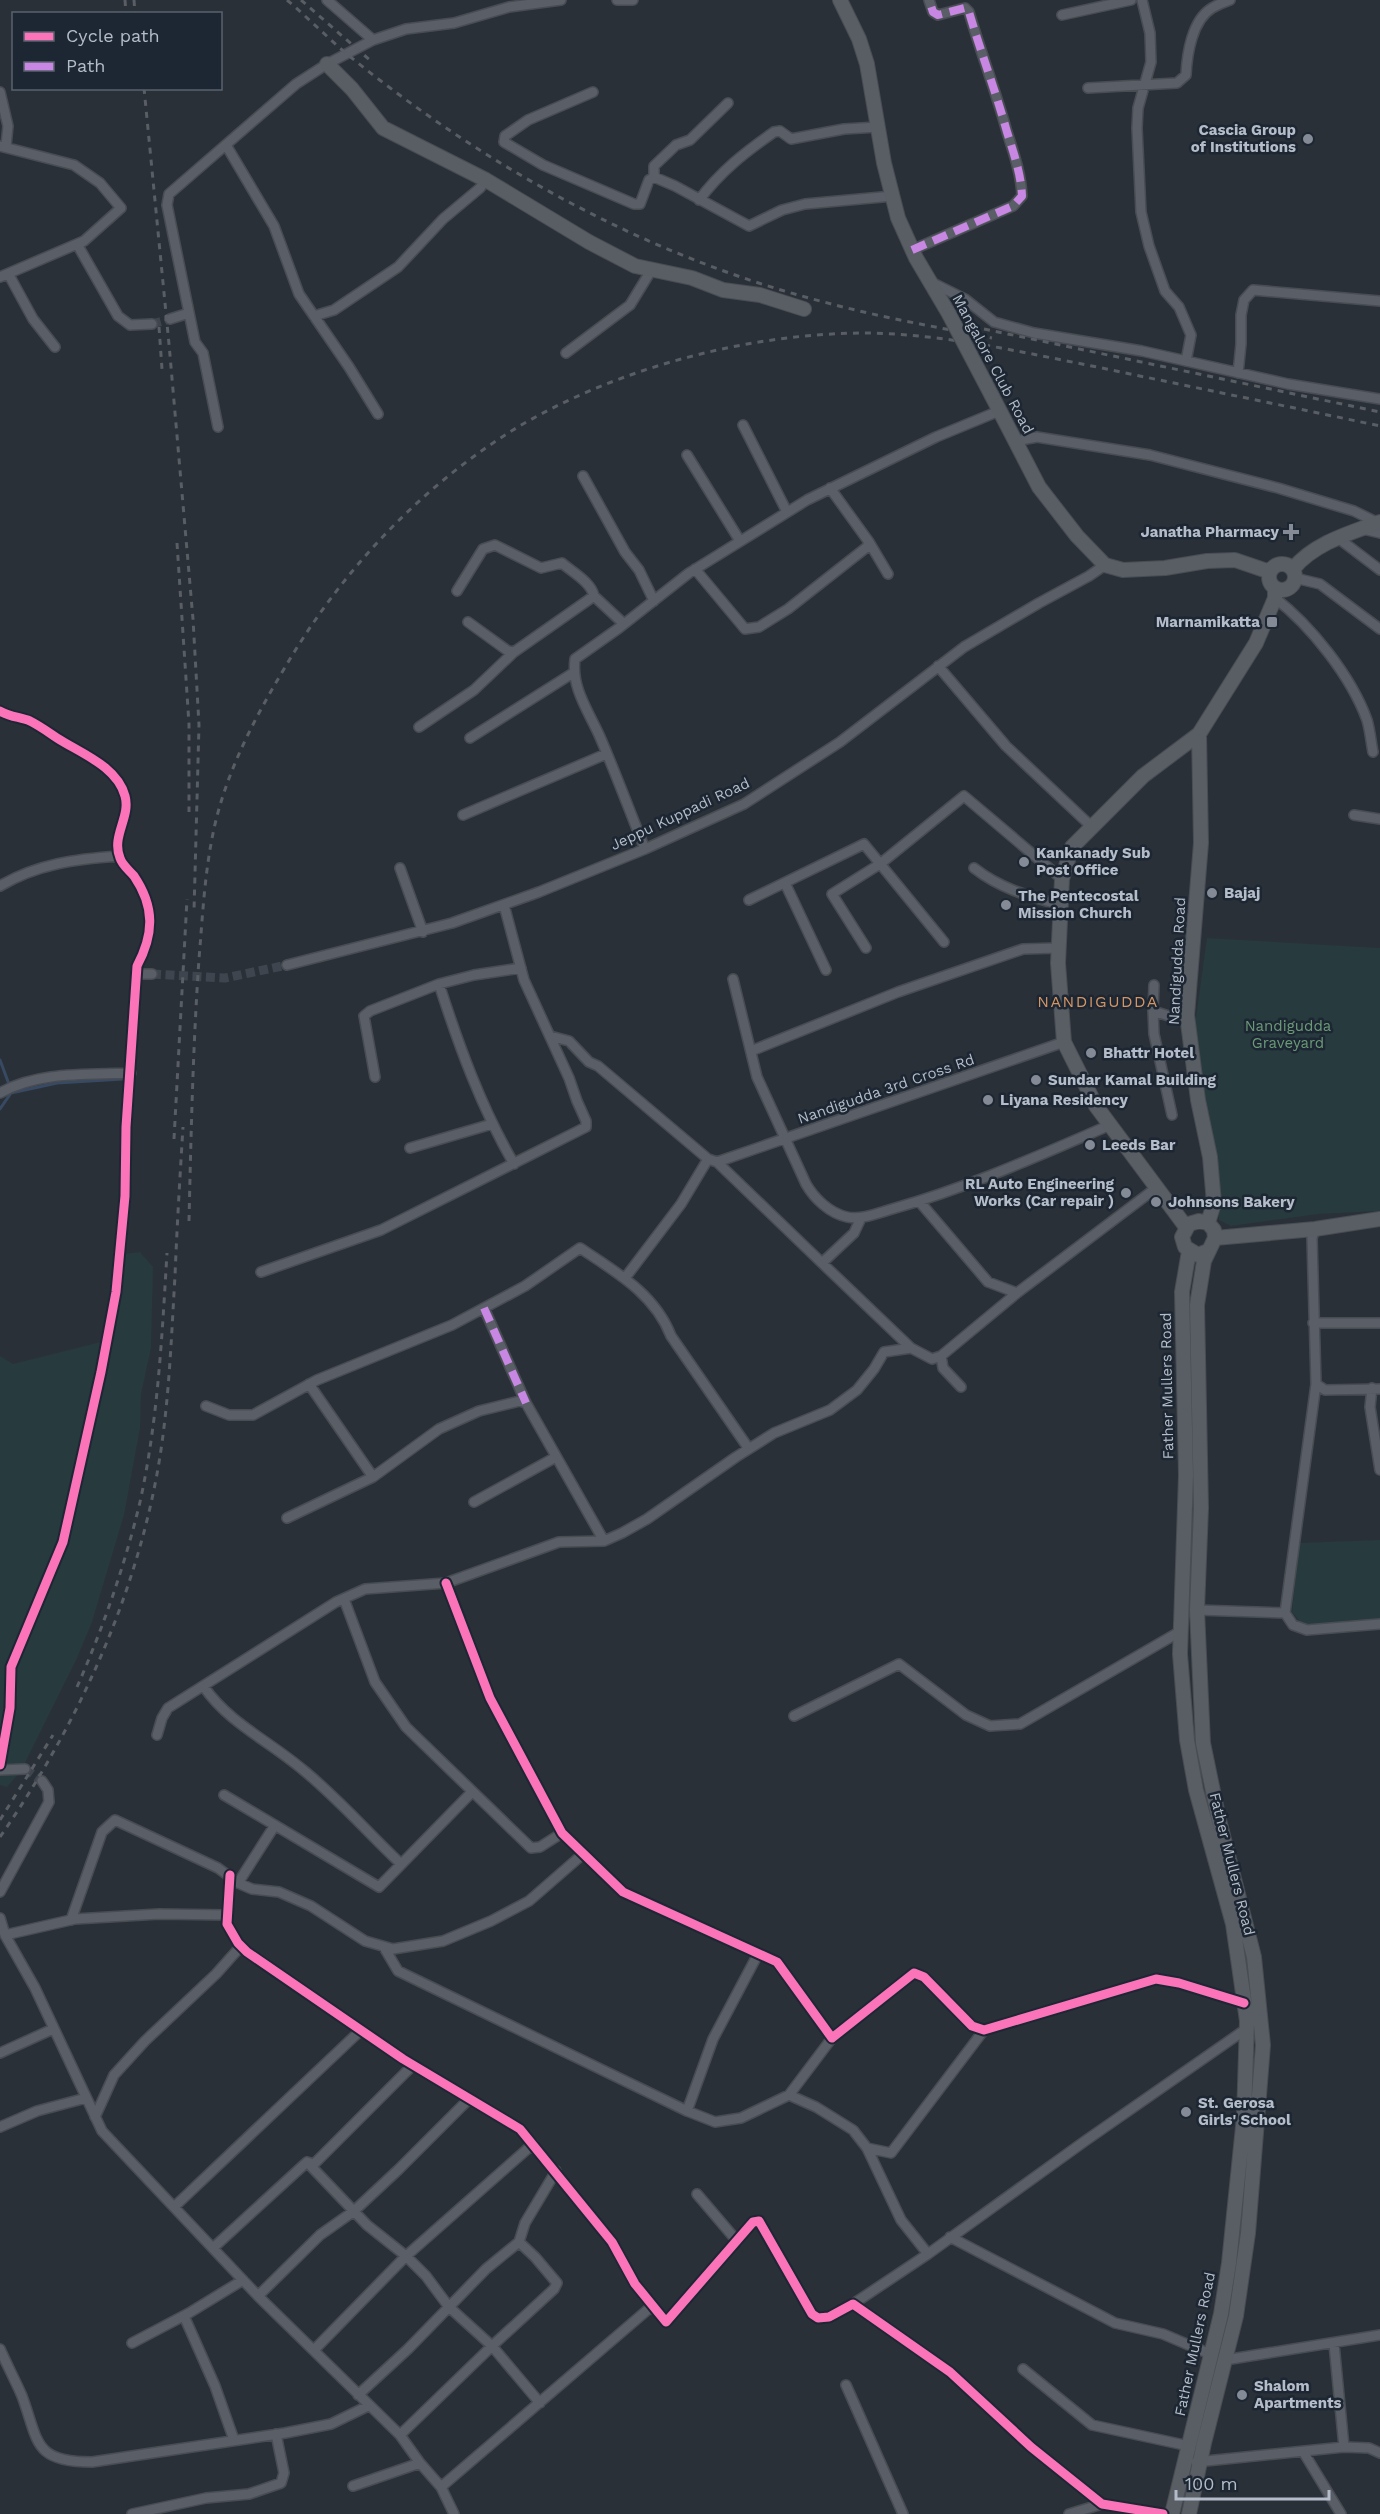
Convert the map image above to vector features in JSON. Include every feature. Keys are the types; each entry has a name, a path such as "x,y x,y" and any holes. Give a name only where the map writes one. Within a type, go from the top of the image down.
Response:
{"main road":[{"name":"Mangalore Club Road","path":"840,0 859,39 867,64 898,218 912,250 949,314 1039,487 1077,536 1105,565"},
{"path":"327,64 352,89 383,128 486,180 589,242 635,266 692,278 723,290 760,295 804,309"},
{"path":"1275,593 1291,587 1294,573 1310,552 1361,529 1379,526"},
{"path":"1105,565 1123,570 1235,560 1270,572"},
{"path":"1186,1227 1096,1106 1064,1042 1058,963 1062,879 1072,847 1143,776 1199,734 1256,643 1275,593 1270,581 1270,572 1273,567 1282,564 1294,573"},
{"name":"Nandigudda Road","path":"1199,734 1201,843 1187,1016 1198,1100 1210,1157 1214,1203 1208,1223"},
{"path":"1215,1238 1314,1229 1380,1219"},
{"path":"1188,2514 1236,2316 1248,2233 1263,2045 1254,1957 1219,1820 1203,1743 1197,1610 1201,1508 1197,1305 1200,1274 1215,1238 1214,1230 1208,1223 1194,1222 1186,1227 1182,1242 1189,1251 1198,1254 1208,1251"},
{"name":"Father Mullers Road","path":"1172,2514 1221,2314 1229,2263 1244,2117 1247,2028 1233,1924 1196,1790 1187,1740 1180,1654 1185,1475 1182,1292 1189,1251"}],"street":[{"path":"327,0 373,40"},
{"path":"218,427 202,353 195,342 167,199 169,194 297,84 327,64 373,40 406,29 454,22 509,7 561,0"},
{"path":"617,0 633,0"},
{"path":"912,250 1013,206 1022,196 1021,179 1014,154 969,12 965,8 938,15 933,12 929,0"},
{"path":"1062,15 1131,0"},
{"path":"1142,0 1150,33 1151,62 1138,108 1141,212 1149,246 1166,291 1179,307 1191,335 1186,361"},
{"path":"1088,88 1177,83 1186,75 1186,61 1201,19 1210,9 1230,0"},
{"path":"0,92 8,126 3,146 74,165 100,183 121,208 84,241 4,276 55,347"},
{"path":"593,92 528,120 505,136 504,142 543,165 634,204 640,204 649,180 654,177"},
{"path":"654,177 654,166 676,145 690,140 728,103"},
{"path":"699,200 717,176 741,155 774,132 780,130 791,139 844,129 878,127"},
{"path":"226,145 274,226 299,294 378,414"},
{"path":"654,177 749,226 782,210 805,204 893,196"},
{"path":"314,316 334,310 398,267 443,219 480,188 486,180"},
{"path":"77,244 118,315 130,325 152,324"},
{"path":"566,352 630,305 652,269"},
{"path":"930,281 965,299 994,322 1034,333 1142,351 1288,384 1380,399"},
{"path":"1238,373 1241,344 1240,315 1244,300 1252,290 1380,302"},
{"path":"170,319 189,313"},
{"path":"645,849 579,693 573,673 574,659 695,569 787,512 830,488 936,437 999,411"},
{"path":"743,425 787,512"},
{"path":"1014,441 1037,437 1150,455 1354,511 1379,526"},
{"path":"687,455 741,541"},
{"path":"583,476 625,552 639,570 654,601"},
{"path":"830,488 869,542 888,574"},
{"path":"1338,538 1380,570"},
{"path":"695,569 745,628 759,627 788,609 867,548 869,542"},
{"path":"457,591 483,549 495,545 541,568 562,563 587,584 594,596 624,624"},
{"name":"Jeppu Kuppadi Road","path":"287,965 423,932 504,905 645,849 744,804 840,742 964,647 1105,565"},
{"path":"1294,573 1320,584 1380,629"},
{"path":"1275,593 1317,638 1351,687 1367,721 1372,752"},
{"path":"419,727 474,690 514,652 594,596"},
{"path":"468,622 508,651 514,652"},
{"path":"938,666 1006,746 1092,827"},
{"path":"470,738 573,673"},
{"path":"0,711 42,727 104,765 126,796 125,813 118,833 118,856 133,875 149,910 151,929 137,966 126,1127 125,1196 112,1314 63,1542 11,1667 10,1708 0,1765"},
{"path":"463,815 606,754"},
{"path":"866,948 832,894 880,864 964,796 1062,879"},
{"path":"1354,815 1380,819"},
{"path":"749,900 864,844 944,942"},
{"path":"0,886 34,869 62,862 118,856"},
{"path":"400,868 423,932"},
{"path":"974,868 992,882 1018,894 1061,905"},
{"path":"784,883 825,970"},
{"path":"261,1272 381,1230 586,1127 586,1121 521,968 504,905"},
{"path":"751,1051 898,992 1023,949 1058,948"},
{"path":"375,1077 364,1016 370,1011 439,984 474,975 521,968"},
{"path":"137,974 152,974"},
{"path":"733,979 757,1077 786,1140 814,1198 847,1217 861,1218 919,1201 1012,1168 1110,1125"},
{"path":"439,984 466,1066 492,1124 514,1164"},
{"path":"1154,985 1155,1034 1172,1114"},
{"path":"1153,1011 1169,1016 1187,1016"},
{"path":"550,1035 569,1041 590,1062 598,1066 712,1161 911,1348 932,1359 941,1356 1017,1293 1156,1188"},
{"name":"Nandigudda 3rd Cross Rd","path":"712,1161 786,1140 1064,1042"},
{"path":"3,1091 16,1085 57,1076 130,1073"},
{"path":"410,1148 492,1124"},
{"path":"625,1278 712,1161"},
{"path":"919,1201 988,1282 1017,1293"},
{"path":"822,1263 854,1233 861,1218"},
{"path":"1314,1229 1312,1238 1313,1323 1316,1384 1285,1613 1293,1625 1307,1630 1380,1624"},
{"path":"206,1406 229,1415 253,1415 309,1384 452,1325 525,1286 580,1248 639,1289 665,1320 671,1336 749,1449"},
{"path":"484,1308 526,1403 604,1541"},
{"path":"1313,1323 1380,1323"},
{"path":"157,1735 168,1708 344,1599 365,1589 446,1583 559,1542 604,1541 647,1519 749,1449 797,1422 830,1410 857,1390 884,1352 911,1348"},
{"path":"941,1356 943,1368 961,1387"},
{"path":"309,1384 373,1477"},
{"path":"1316,1384 1325,1390 1376,1388 1370,1407 1380,1470"},
{"path":"287,1518 373,1477 439,1429 479,1411 520,1401 526,1403"},
{"path":"474,1502 556,1457"},
{"path":"446,1583 490,1698 562,1833 623,1892 777,1962 832,2038"},
{"path":"344,1599 375,1682 406,1727 531,1848 540,1847 562,1833"},
{"path":"1197,1610 1285,1613"},
{"path":"794,1716 899,1664 966,1715 990,1726 1020,1725 1180,1631"},
{"path":"204,1687 220,1707 254,1736 302,1768 400,1864"},
{"path":"0,1770 25,1769"},
{"path":"0,1893 49,1802 48,1790 42,1781"},
{"path":"224,1795 379,1887 472,1792"},
{"path":"71,1920 102,1832 114,1820 218,1868 238,1883 252,1889 279,1892 311,1906 365,1941 386,1949 443,1941 491,1921 529,1901 583,1854"},
{"path":"238,1883 275,1825"},
{"path":"230,1875 227,1924 241,1946 413,2065 468,2100 520,2129 612,2242 635,2284 666,2322 753,2222 759,2221 812,2314 818,2318 829,2317 854,2304 928,2254 1247,2028 1262,2026"},
{"path":"5,1935 71,1920 159,1914 228,1915"},
{"path":"0,1917 5,1935 35,1988 102,2131 258,2296 315,2349 368,2406 400,2435 441,2487 454,2514"},
{"path":"95,2117 114,2075 145,2041 216,1974 241,1946"},
{"path":"386,1949 398,1971 687,2111 716,2122 741,2118 789,2095 832,2038 914,1973 924,1977 972,2026 984,2030 1156,1979 1179,1983 1244,2003"},
{"path":"687,2111 713,2039 758,1954"},
{"path":"0,2053 53,2029"},
{"path":"174,2206 361,2030"},
{"path":"867,2148 891,2153 984,2030"},
{"path":"307,2162 314,2164 413,2065"},
{"path":"789,2095 816,2107 853,2130 867,2148 901,2220 928,2254"},
{"path":"0,2127 37,2112 86,2098"},
{"path":"258,2296 320,2235 354,2211 468,2100"},
{"path":"315,2349 406,2256 533,2144"},
{"path":"307,2162 368,2225 406,2256 426,2276 449,2307 492,2346 540,2403"},
{"path":"213,2248 307,2162"},
{"path":"358,2395 486,2269 519,2242 525,2223 556,2171"},
{"path":"697,2194 737,2241"},
{"path":"950,2237 1115,2323 1164,2334 1210,2354"},
{"path":"400,2435 554,2289 557,2283 536,2257 519,2242"},
{"path":"132,2343 184,2316 243,2280"},
{"path":"854,2304 950,2373 1031,2447 1102,2504"},
{"path":"441,2487 652,2306"},
{"path":"184,2316 215,2386 234,2440"},
{"path":"1225,2360 1380,2335"},
{"path":"1334,2344 1344,2447"},
{"path":"0,2349 22,2399 36,2439 47,2452 66,2462 92,2462 331,2424 368,2406"},
{"path":"1023,2369 1092,2425 1189,2446"},
{"path":"846,2385 903,2514"},
{"path":"132,2514 206,2498 249,2494 281,2483 284,2473 276,2434"},
{"path":"1185,2463 1304,2453 1344,2447 1369,2448 1380,2453"},
{"path":"1304,2453 1341,2514"},
{"path":"353,2486 420,2463"},
{"path":"1069,2514 1102,2504 1163,2514"}],"green space":[{"name":"Nandigudda Graveyard","path":"1207,938 1380,948 1380,1211 1318,1214 1231,1226 1219,1220 1215,1147 1204,1103 1195,1025"},
{"path":"140,1252 153,1267 151,1348 141,1394 140,1428 124,1515 92,1622 77,1658 21,1771 7,1787 0,1785 0,1356 13,1364 101,1342 115,1255"},
{"path":"1380,1540 1380,1620 1303,1625 1292,1612 1299,1543"}],"waterway":[{"path":"0,1060 10,1087"},
{"path":"11,1093 57,1083 123,1079"},
{"path":"0,1109 11,1093"}],"tunnel":[{"path":"152,324 170,319"},
{"path":"152,974 225,978 287,965"},
{"path":"25,1769 42,1781"}],"railway":[{"path":"125,0 126,12"},
{"path":"134,0 135,12"},
{"path":"287,0 348,55 456,135 572,204 633,234 759,283 824,302 992,338"},
{"path":"301,0 372,62"},
{"path":"144,90 193,619 199,725 194,911"},
{"path":"159,327 162,369"},
{"path":"984,329 1380,412"},
{"path":"189,1221 195,1024 205,887 217,816 229,777 254,722 284,669 330,599 356,567 414,506 478,453 552,408 594,389 683,359 775,340 866,333 953,340 1011,350 1380,426"},
{"path":"177,543 189,724 189,812"},
{"path":"174,1139 187,899"},
{"path":"0,1837 53,1753 98,1664 117,1618 146,1522 157,1474 167,1400 183,1127"},
{"path":"77,1687 113,1596 140,1502 155,1409 167,1253"},
{"path":"0,1820 53,1735"}],"marked path":[{"path":"912,250 1013,206 1022,196 1015,156 969,12 965,8 938,15 933,12 929,0"},
{"path":"484,1308 526,1403"}],"cycle path":[{"path":"0,711 30,721 97,761 114,776 121,786 126,804 118,850 122,863 141,887 149,910 150,921 147,943 137,966 126,1127 125,1196 116,1292 101,1372 63,1542 11,1667 10,1708 0,1765"},
{"path":"446,1583 490,1698 562,1833 623,1892 777,1962 832,2038 914,1973 924,1977 972,2026 984,2030 1156,1979 1179,1983 1244,2003"},
{"path":"230,1875 227,1924 238,1943 247,1952 403,2059 520,2129 612,2242 635,2284 666,2322 753,2222 759,2221 812,2314 818,2318 829,2317 853,2304 950,2372 1031,2447 1102,2504 1163,2514"}],"place":[{"name":"Cascia Group of Institutions","path":"1308,139"},
{"name":"Janatha Pharmacy","path":"1291,532"},
{"name":"Marnamikatta","path":"1272,622"},
{"name":"Kankanady Sub Post Office","path":"1024,862"},
{"name":"Bajaj","path":"1212,893"},
{"name":"The Pentecostal Mission Church","path":"1006,905"},
{"name":"Bhattr Hotel","path":"1091,1053"},
{"name":"Sundar Kamal Building","path":"1036,1080"},
{"name":"Liyana Residency","path":"988,1100"},
{"name":"Leeds Bar","path":"1090,1145"},
{"name":"RL Auto Engineering Works (Car repair )","path":"1126,1193"},
{"name":"Johnsons Bakery","path":"1156,1202"},
{"name":"St. Gerosa Girls' School","path":"1186,2112"},
{"name":"Shalom Apartments","path":"1242,2395"}],"district":[{"name":"NANDIGUDDA","path":"1098,1001"}]}
